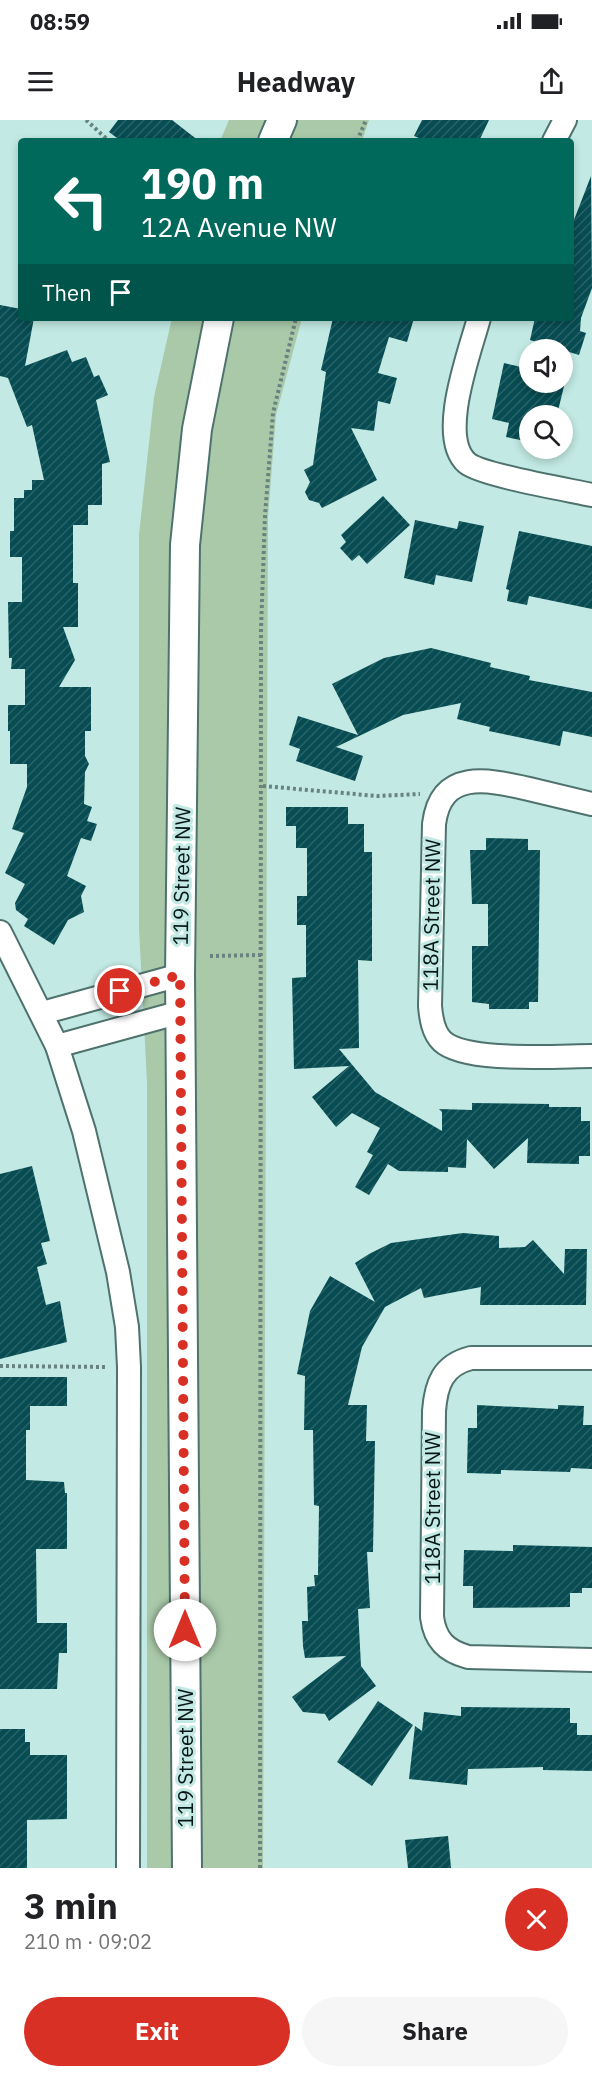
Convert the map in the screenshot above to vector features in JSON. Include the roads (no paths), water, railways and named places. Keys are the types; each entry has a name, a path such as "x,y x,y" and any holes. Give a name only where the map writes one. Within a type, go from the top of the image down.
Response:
{"street":[{"path":"274,138 282,120"},
{"path":"556,138 565,120"},
{"name":"119 Street NW","path":"187,1868 180,975 184,544 197,429 218,321"},
{"path":"478,321 454,417 456,446 467,463 477,469 592,495"},
{"name":"118A Street NW","path":"592,804 480,780 456,786 446,792 436,808 434,824 430,1006 431,1018 440,1040 462,1052 477,1055 592,1056"},
{"path":"0,933 57,1046 91,1156 118,1272 127,1328 128,1868"},
{"path":"42,1013 180,975"},
{"path":"57,1046 181,1012"},
{"name":"118A Street NW","path":"592,1358 471,1358 460,1360 443,1374 435,1395 434,1411 432,1617 440,1641 456,1653 481,1659 592,1660"}]}
